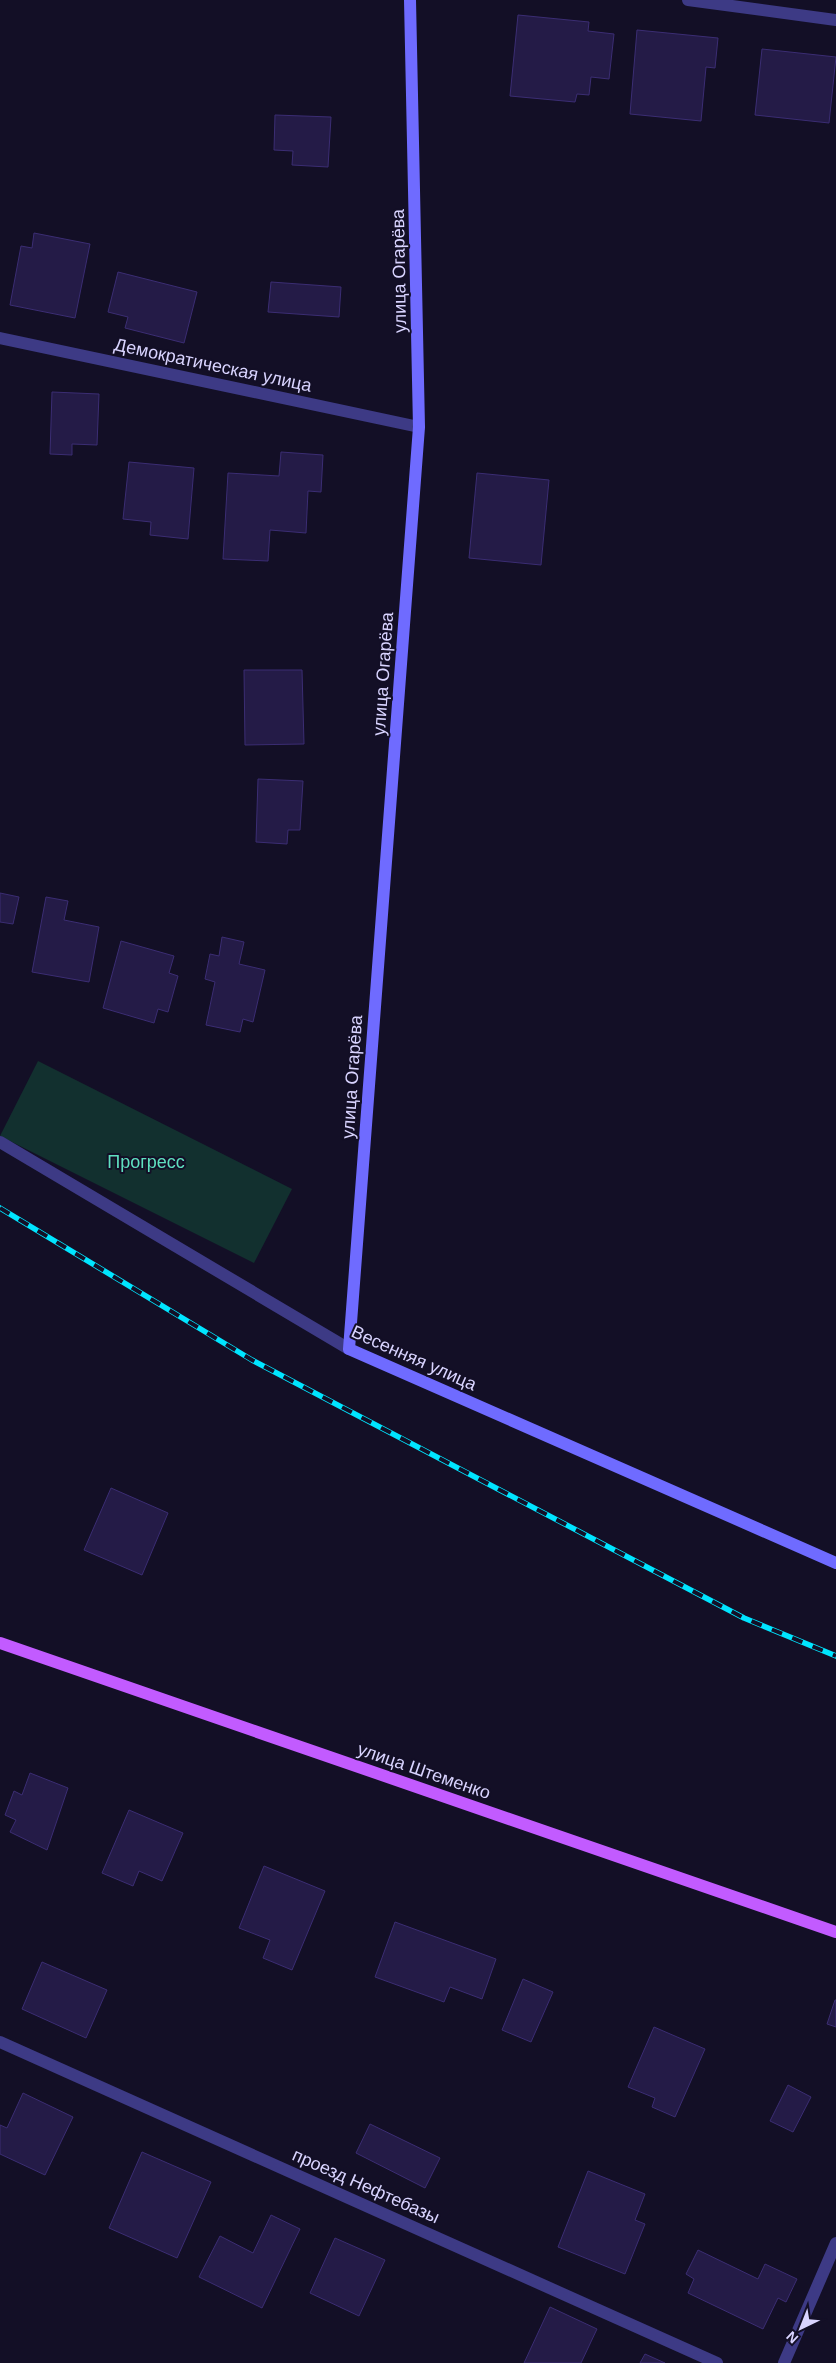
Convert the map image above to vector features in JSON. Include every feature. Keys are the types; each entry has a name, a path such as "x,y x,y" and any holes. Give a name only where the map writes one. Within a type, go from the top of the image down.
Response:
{"main road":[{"name":"улица Огарёва","path":"349,1349 419,427 410,0"},
{"name":"Весенняя улица","path":"349,1349 836,1563"},
{"name":"улица Штеменко","path":"0,1643 836,1932"}],"street":[{"path":"688,0 836,20"},
{"name":"Демократическая улица","path":"0,338 419,427"},
{"name":"Весенняя улица","path":"0,1142 349,1349"},
{"name":"проезд Нефтебазы","path":"0,2042 717,2363"},
{"path":"784,2363 836,2243"}],"green space":[{"name":"Прогресс","path":"38,1061 292,1189 254,1263 0,1136"}],"building":[{"path":"518,15 589,22 588,31 614,34 609,79 591,77 589,95 577,94 575,102 510,96"},
{"path":"637,30 718,38 715,68 706,67 701,121 630,114"},
{"path":"762,49 836,57 829,123 755,115"},
{"path":"275,115 331,117 328,167 292,165 293,151 274,150"},
{"path":"34,233 90,244 75,318 10,305 21,246 32,248"},
{"path":"118,272 197,292 184,343 125,328 128,317 108,312"},
{"path":"271,282 341,287 339,317 268,312"},
{"path":"52,392 99,394 97,445 72,444 72,455 50,454"},
{"path":"281,452 323,455 321,492 308,491 306,533 270,530 268,561 223,559 228,473 279,476"},
{"path":"129,462 194,468 188,539 150,535 151,522 123,519"},
{"path":"477,473 549,480 541,565 469,558"},
{"path":"244,670 302,670 304,744 245,745"},
{"path":"258,779 303,781 300,830 288,830 287,844 256,842"},
{"path":"0,893 19,897 13,924 0,922"},
{"path":"46,897 68,901 64,920 99,927 89,982 32,972"},
{"path":"222,937 244,942 239,964 265,970 253,1022 243,1019 240,1032 206,1025 215,982 205,979 210,954 219,956"},
{"path":"121,941 174,956 169,973 178,976 168,1012 158,1009 154,1023 103,1008"},
{"path":"111,1488 168,1513 142,1575 84,1550"},
{"path":"30,1773 68,1788 47,1850 10,1832 16,1820 5,1815 14,1791 22,1795"},
{"path":"129,1810 183,1833 162,1881 139,1871 133,1886 102,1873"},
{"path":"264,1866 325,1891 292,1970 263,1958 270,1940 239,1928"},
{"path":"395,1922 496,1959 482,1999 450,1987 444,2002 375,1977"},
{"path":"42,1962 107,1990 86,2038 22,2009"},
{"path":"523,1979 553,1992 531,2042 502,2030"},
{"path":"836,2000 836,2027 827,2024"},
{"path":"654,2027 705,2049 675,2117 652,2107 655,2098 628,2087"},
{"path":"788,2085 811,2097 793,2132 770,2121"},
{"path":"23,2093 73,2117 45,2175 0,2154 0,2125 7,2128"},
{"path":"370,2124 440,2158 425,2188 356,2153"},
{"path":"142,2152 211,2182 177,2258 109,2228"},
{"path":"588,2171 645,2194 635,2220 645,2224 625,2274 558,2247"},
{"path":"271,2215 300,2229 262,2308 199,2277 220,2236 253,2253"},
{"path":"335,2238 385,2260 359,2316 310,2293"},
{"path":"698,2250 758,2279 765,2264 797,2279 786,2302 778,2298 763,2329 688,2293 694,2279 686,2274"},
{"path":"550,2307 597,2329 581,2363 524,2363"},
{"path":"645,2354 665,2363 640,2363"}],"railway":[{"path":"0,1208 252,1360 744,1618 836,1656"}]}
